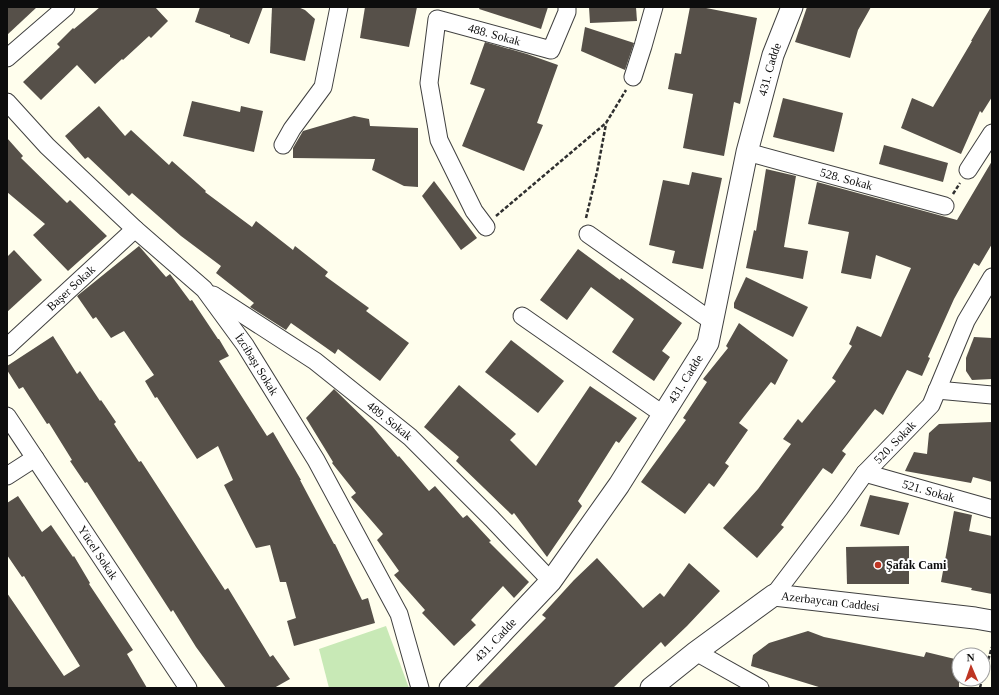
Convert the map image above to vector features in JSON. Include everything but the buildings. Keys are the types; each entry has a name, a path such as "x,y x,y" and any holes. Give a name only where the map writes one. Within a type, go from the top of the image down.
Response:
{"street":[{"path":"7,58 66,7"},
{"name":"488. Sokak","path":"486,226 474,211 439,140 429,83 437,19 551,50 567,12 567,7"},
{"path":"633,77 644,46 654,7"},
{"name":"431. Cadde","path":"450,688 552,581 619,485 708,343 747,152 773,55 792,7"},
{"path":"283,145 292,129 323,87 336,8"},
{"name":"İzcibaşı Sokak","path":"7,102 47,146 135,229 204,289 245,345 316,460 399,614 420,688"},
{"path":"968,170 992,133"},
{"name":"528. Sokak","path":"747,152 945,206"},
{"name":"Başer Sokak","path":"7,347 135,229"},
{"path":"588,234 713,322"},
{"name":"520. Sokak","path":"774,595 865,473 931,405 966,321 992,277"},
{"name":"489. Sokak","path":"204,289 315,361 410,437 552,581"},
{"path":"522,316 664,415"},
{"path":"937,390 992,395"},
{"name":"Yücel Sokak","path":"7,416 188,688"},
{"path":"7,476 35,458"},
{"name":"521. Sokak","path":"865,473 992,509"},
{"name":"Azerbaycan Caddesi","path":"651,688 696,652 774,595 992,621"},
{"path":"696,652 760,688"}],"path":[{"path":"588,234 584,225 597,172 606,124 633,77"},
{"path":"486,226 501,211 606,124"},
{"path":"945,206 968,170"}],"green space":[{"path":"386,626 409,688 329,688 319,649"}],"place":[{"name":"Şafak Cami","path":"878,565"}]}
